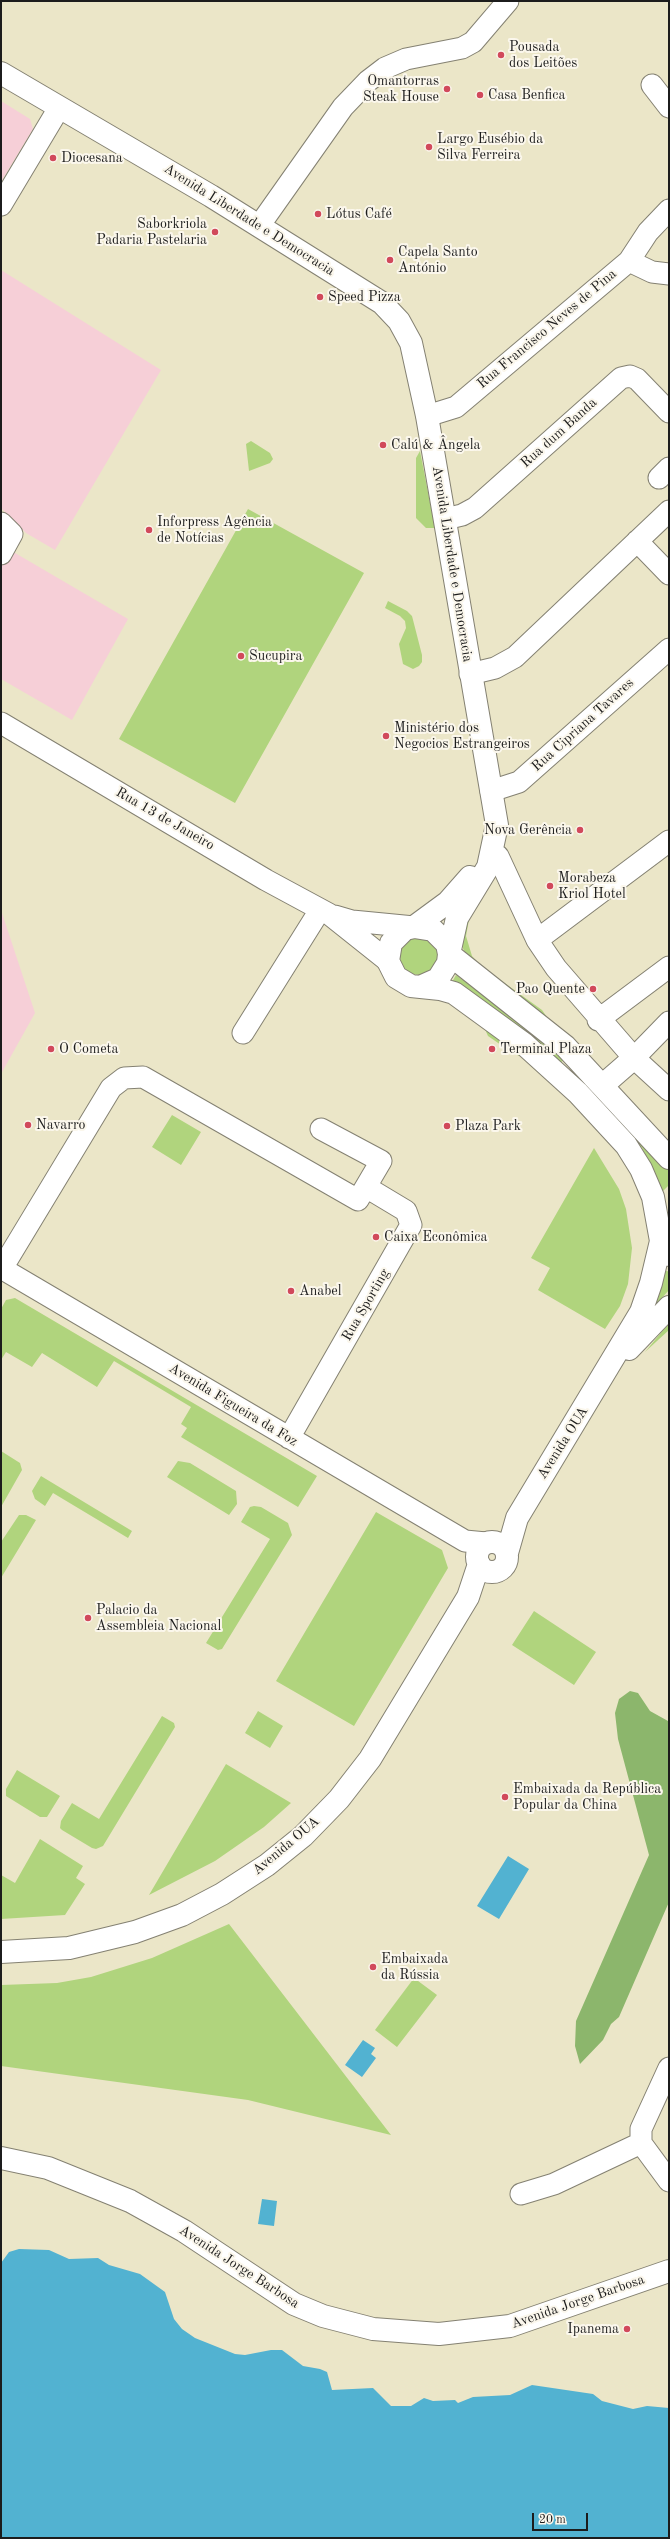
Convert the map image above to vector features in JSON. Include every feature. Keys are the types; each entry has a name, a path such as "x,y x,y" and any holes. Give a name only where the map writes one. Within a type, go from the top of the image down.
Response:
{"street":[{"path":"259,226 343,107 368,81 385,68 406,59 462,48 473,42 508,1"},
{"name":"Avenida Liberdade e Democracia","path":"1,73 59,108 129,147 382,303 395,317 412,343 427,416 445,519 496,825 488,867 457,918 449,954"},
{"path":"652,85 669,107"},
{"path":"1,204 59,108"},
{"path":"629,261 648,232 669,210"},
{"name":"Rua Francisco Neves de Pina","path":"427,416 456,406 629,261 652,272 669,274"},
{"name":"Rua dum Banda","path":"445,519 462,515 475,508 621,378 630,376 637,379 669,412"},
{"path":"470,674 495,668 515,656 669,511"},
{"path":"1,523 12,534 1,554"},
{"path":"637,541 669,574"},
{"name":"Rua Cipriana Tavares","path":"491,791 519,782 669,649"},
{"name":"Rua 13 de Janeiro","path":"1,722 266,880 325,912 388,961"},
{"path":"496,825 479,864 462,887 448,902 414,926 405,929 391,943 388,961 396,977 403,982 420,987 454,993 477,1009 524,1044 560,1075 602,1117 626,1145 647,1181 664,1243"},
{"path":"537,940 669,841"},
{"path":"498,856 537,940 556,968 598,1020 634,1058 669,1090"},
{"path":"243,1033 325,912"},
{"name":"Rua 13 de Janeiro","path":"325,912 352,921 414,926"},
{"path":"414,926 433,930 446,944 449,954 448,963 441,976 430,984 420,987"},
{"path":"449,954 565,1046 603,1085 669,1158"},
{"path":"598,1020 669,967"},
{"path":"603,1085 634,1058 669,1022"},
{"path":"1,1269 116,1082 128,1077 143,1077 358,1200 381,1161 321,1129"},
{"name":"Rua Sporting","path":"289,1438 411,1226 406,1211 366,1187"},
{"name":"Avenida OUA","path":"1,1952 69,1948 135,1932 182,1915 222,1894 268,1865 303,1836 329,1810 370,1759 468,1597 486,1554 517,1518 609,1368 641,1312 664,1243 662,1220 669,1206"},
{"name":"Avenida Figueira da Foz","path":"1,1269 486,1554"},
{"name":"Avenida OUA","path":"609,1368 669,1307"},
{"path":"669,2068 641,2129 641,2143 669,2181"},
{"path":"521,2194 568,2178 641,2143"},
{"name":"Avenida Jorge Barbosa","path":"1,2158 48,2168 130,2201 184,2231 294,2304 323,2316 373,2329 439,2334 510,2326 669,2271"}],"shaded area":[{"path":"1,101 30,119 33,129 1,182"},
{"path":"1,270 161,370 55,550 26,533 1,508"},
{"path":"10,550 128,619 72,720 1,679 1,566"},
{"path":"1,910 35,1013 1,1074"}],"green space":[{"path":"251,441 270,453 273,459 270,463 249,471 246,444"},
{"path":"420,451 435,528 426,528 416,518 416,458"},
{"name":"Sucupira","path":"248,509 364,573 235,803 119,739"},
{"path":"388,601 407,611 412,616 422,655 422,662 419,666 413,669 403,664 399,644 406,628 405,621 400,616 385,608"},
{"path":"471,909 466,936 472,956 481,966 542,1010 554,1027 466,955 461,944 464,922"},
{"path":"415,937 423,937 433,942 437,949 437,963 433,970 423,975 415,975 405,970 403,967 400,960 400,952 405,942 408,940"},
{"path":"456,975 510,1015 564,1060 560,1063 452,982"},
{"path":"483,1025 529,1059 514,1054 488,1036"},
{"path":"582,1077 669,1169 669,1185 662,1192 642,1148 578,1081"},
{"path":"172,1115 201,1132 181,1165 152,1147"},
{"path":"594,1148 619,1189 626,1209 632,1248 628,1284 620,1306 605,1329 538,1290 550,1268 531,1258"},
{"path":"665,1270 669,1272 669,1290 651,1310"},
{"path":"15,1298 317,1476 298,1507 181,1437 187,1428 181,1424 191,1407 114,1361 97,1387 42,1353 32,1367 6,1352 1,1360 1,1309 6,1300"},
{"path":"669,1324 669,1330 645,1352 664,1329"},
{"path":"1,1451 20,1463 22,1470 1,1507"},
{"path":"178,1461 190,1463 236,1491 237,1504 229,1515 167,1477"},
{"path":"41,1476 132,1531 128,1538 53,1493 45,1506 35,1499 32,1491"},
{"path":"250,1507 261,1507 288,1523 292,1535 222,1649 218,1650 206,1643 270,1539 241,1522"},
{"path":"376,1512 442,1550 448,1568 354,1726 276,1681"},
{"path":"19,1515 26,1515 36,1520 1,1578 1,1542"},
{"path":"534,1611 596,1652 574,1685 512,1645"},
{"path":"630,1691 638,1693 650,1711 668,1721 669,1902 619,2017 611,2024 603,2040 580,2064 575,2046 576,2021 649,1855 618,1739 615,1713 619,1699"},
{"path":"258,1711 283,1726 270,1748 245,1733"},
{"path":"162,1716 174,1723 175,1727 103,1846 96,1849 92,1848 62,1830 60,1828 61,1821 72,1803 99,1819"},
{"path":"226,1764 291,1803 264,1827 215,1861 149,1895"},
{"path":"17,1770 60,1796 47,1817 40,1817 6,1796 6,1789"},
{"path":"40,1839 83,1866 76,1878 85,1884 65,1915 1,1919 1,1875 15,1883"},
{"path":"229,1924 391,2135 248,2100 1,2066 1,1985 57,1983 91,1977 152,1958"},
{"path":"414,1978 437,1995 397,2047 375,2030"}],"water":[{"path":"508,1856 529,1869 499,1919 477,1906"},
{"path":"363,2040 375,2048 371,2054 376,2058 362,2077 345,2065"},
{"path":"262,2199 277,2201 274,2226 258,2224"},
{"path":"19,2249 49,2250 69,2259 98,2258 109,2265 140,2274 165,2292 174,2319 182,2329 195,2338 235,2354 245,2355 271,2350 282,2350 303,2366 320,2369 327,2372 332,2390 373,2388 391,2406 411,2406 424,2398 433,2401 455,2400 458,2403 473,2397 510,2395 532,2385 593,2394 602,2401 633,2409 647,2406 669,2408 669,2538 1,2538 1,2263 9,2252"}],"place":[{"name":"Pousada dos Leitões","path":"501,55"},
{"name":"Omantorras Steak House","path":"447,89"},
{"name":"Casa Benfica","path":"480,95"},
{"name":"Largo Eusébio da Silva Ferreira","path":"429,147"},
{"name":"Diocesana","path":"53,158"},
{"name":"Lótus Café","path":"318,214"},
{"name":"Saborkriola Padaria Pastelaria","path":"215,232"},
{"name":"Capela Santo António","path":"390,260"},
{"name":"Speed Pizza","path":"320,297"},
{"name":"Calú & Ângela","path":"383,445"},
{"name":"Inforpress Agência de Notícias","path":"149,530"},
{"name":"Sucupira","path":"241,656"},
{"name":"Ministério dos Negocios Estrangeiros","path":"386,736"},
{"name":"Nova Gerência","path":"580,830"},
{"name":"Morabeza Kriol Hotel","path":"550,886"},
{"name":"Pao Quente","path":"593,989"},
{"name":"O Cometa","path":"51,1049"},
{"name":"Terminal Plaza","path":"492,1049"},
{"name":"Navarro","path":"28,1125"},
{"name":"Plaza Park","path":"447,1126"},
{"name":"Caixa Econômica","path":"376,1237"},
{"name":"Anabel","path":"291,1291"},
{"name":"Palacio da Assembleia Nacional","path":"88,1618"},
{"name":"Embaixada da República Popular da China","path":"505,1797"},
{"name":"Embaixada da Rússia","path":"373,1967"},
{"name":"Ipanema","path":"627,2329"}]}
